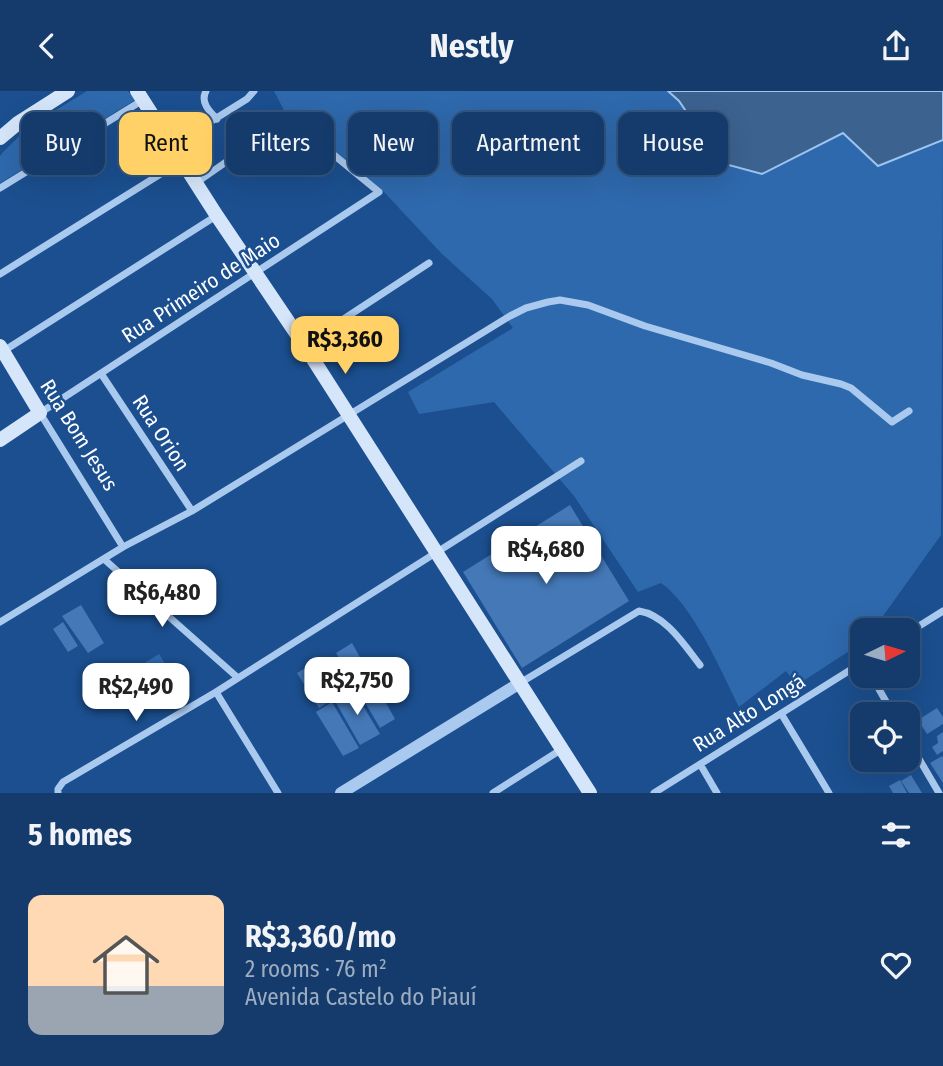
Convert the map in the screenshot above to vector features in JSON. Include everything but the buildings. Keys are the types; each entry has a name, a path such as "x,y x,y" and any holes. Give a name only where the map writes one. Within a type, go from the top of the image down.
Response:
{"main road":[{"path":"0,138 18,123 68,91"},
{"path":"140,96 151,112"},
{"path":"191,175 304,345 590,793"},
{"name":"Rua Bom Jesus","path":"1,350 40,413"},
{"path":"0,440 40,413"}],"street":[{"path":"206,91 205,104 217,119"},
{"path":"212,122 254,92"},
{"path":"0,188 140,96"},
{"name":"Rua Primeiro de Maio","path":"40,413 102,375 379,191 301,128 289,123 276,128 196,183"},
{"path":"0,274 159,175"},
{"path":"1,350 217,216"},
{"path":"304,345 429,263"},
{"path":"0,622 123,547 192,511 510,316 532,306 560,300 588,305 645,326 771,363 802,375 841,384 851,388 892,422 909,411"},
{"name":"Rua Orion","path":"102,375 192,511"},
{"name":"Rua Bom Jesus","path":"40,413 123,547"},
{"path":"58,793 63,782 216,692 581,461"},
{"path":"105,560 237,677"},
{"path":"341,793 639,611 647,612 667,627 700,665"},
{"path":"920,625 943,611"},
{"name":"Rua Alto Longá","path":"654,793 850,671"},
{"path":"216,692 278,793"},
{"path":"782,715 829,793"},
{"path":"493,793 562,749"},
{"path":"920,761 939,793"},
{"path":"700,764 717,793"}],"shaded area":[{"path":"87,91 128,91 135,100 105,118 105,112 53,112"},
{"path":"274,91 668,91 692,112 618,112 618,175 728,175 728,144 762,174 843,133 878,165 943,140 941,535 882,618 850,618 850,650 797,685 786,671 739,707 695,622 673,593 661,583 638,592 574,496 494,402 419,414 408,392 513,328 492,299 442,254 384,192 362,175 438,175 438,112 348,112 348,164 334,153 334,112 285,112"},
{"path":"668,91 943,91 943,140 878,166 843,133 762,174 728,165 728,112 686,112"},
{"path":"21,135 21,170 0,183 0,156"},
{"path":"159,654 173,676 139,697 125,675"}]}
